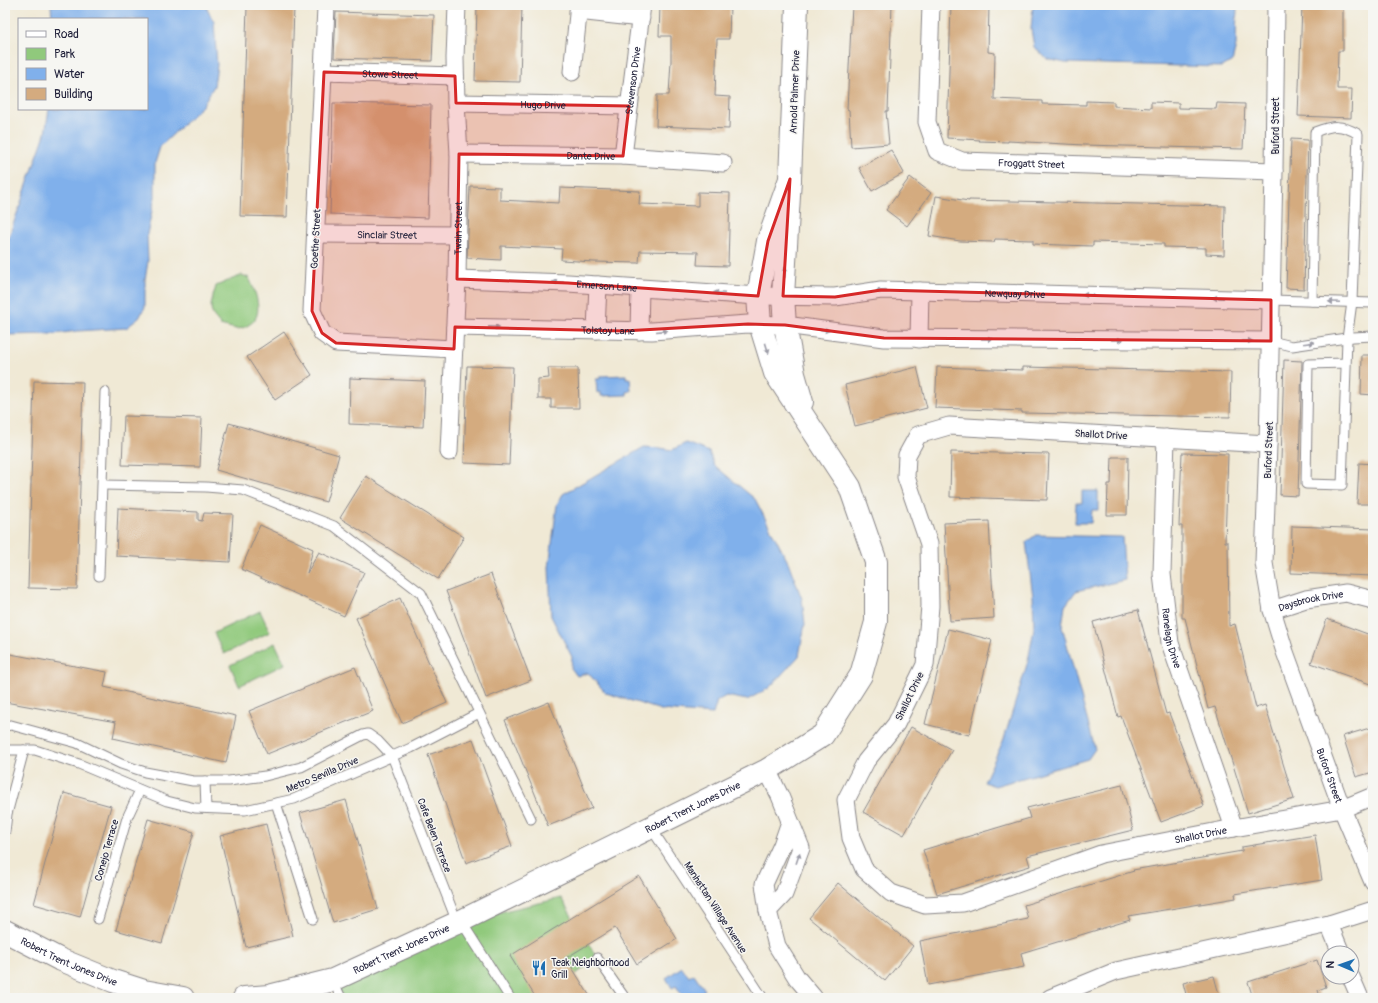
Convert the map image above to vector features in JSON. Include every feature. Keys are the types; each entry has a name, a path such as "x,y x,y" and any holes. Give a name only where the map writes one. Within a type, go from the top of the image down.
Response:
{"street":[{"name":"Twain Street","path":"449,452 458,235 459,154 456,103 457,5"},
{"name":"Arnold Palmer Drive","path":"785,325 784,296 797,5"},
{"name":"Froggatt Street","path":"931,5 928,122 937,151 962,161 1274,172"},
{"name":"Buford Street","path":"1276,5 1271,341 1264,563 1272,610 1285,652 1342,809 1372,880"},
{"name":"Goethe Street","path":"326,7 312,311 322,333 336,343 454,349"},
{"path":"572,72 578,8 642,12"},
{"name":"Stevenson Drive","path":"623,156 642,12"},
{"name":"Stowe Street","path":"324,72 456,76"},
{"name":"Hugo Drive","path":"456,103 629,106"},
{"name":"Dante Drive","path":"459,154 623,156 723,163"},
{"name":"Arnold Palmer Drive","path":"758,296 768,241 790,179"},
{"name":"Sinclair Street","path":"316,234 458,235"},
{"name":"Emerson Lane","path":"456,279 598,285 758,296"},
{"path":"596,330 598,285"},
{"path":"639,331 640,288"},
{"name":"Newquay Drive","path":"758,296 835,297 881,290 1271,300"},
{"path":"919,339 920,291"},
{"name":"Robert Trent Jones Drive","path":"244,998 337,989 459,922 767,770 823,736 861,675 876,622 876,562 850,487 775,373 760,324 758,296"},
{"path":"760,324 785,325 884,338 1271,341"},
{"name":"Tolstoy Lane","path":"455,327 652,331 760,324"},
{"name":"Robert Trent Jones Drive","path":"785,325 794,374 808,425"},
{"name":"Shallot Drive","path":"1268,444 949,426 918,435 907,455 906,477 929,544 930,606 925,665 896,724 866,760 846,800 850,838 864,869 892,893 925,905 963,903 1101,854 1342,809"},
{"name":"Ranelagh Drive","path":"1166,438 1162,574 1170,643 1234,828"},
{"name":"Daysbrook Drive","path":"1272,610 1306,599 1346,593 1373,600"},
{"path":"767,770 780,796 801,848 784,894 768,911"},
{"path":"1342,809 1373,796"},
{"path":"790,822 782,845 764,884 768,911 777,946 797,978 814,998"},
{"path":"771,869 791,877"},
{"path":"1050,998 1116,971 1329,924 1373,910"},
{"path":"1329,924 1338,945"},
{"name":"Robert Trent Jones Drive","path":"5,931 58,959 114,981 143,995 183,998"},
{"path":"1354,985 1360,998"}],"lane":[{"path":"1312,301 1315,132 1329,126 1347,128 1358,134 1352,302 1347,339 1342,485 1306,484 1308,364 1346,363"},
{"path":"1271,300 1373,303"},
{"path":"1271,341 1292,346 1373,336"},
{"path":"99,576 105,392"},
{"path":"103,484 206,487 243,490 334,526 421,593 531,819"},
{"name":"Metro Sevilla Drive","path":"5,750 35,750 79,764 167,801 195,808 244,810 294,799 411,748 479,713"},
{"path":"5,726 11,725 78,743 121,764 145,772 193,781 229,781 258,777 301,767 363,735 368,734 378,741 392,756"},
{"path":"5,832 7,814 24,750"},
{"name":"Cafe Belen Terrace","path":"392,756 459,922 510,998"},
{"path":"205,781 206,808"},
{"name":"Conejo Terrace","path":"98,919 127,818 140,790"},
{"path":"276,803 313,919"},
{"name":"Manhattan Village Avenue","path":"650,828 762,998"},
{"path":"597,958 625,998"}],"highlighted area":[{"path":"324,72 455,76 456,103 629,106 623,156 459,154 457,279 568,283 758,296 768,241 790,179 783,296 835,297 881,290 1271,300 1271,341 884,338 785,325 748,324 623,331 455,327 454,349 336,343 322,333 312,311"}],"green space":[{"path":"242,275 249,278 256,295 258,309 255,320 245,327 236,329 220,325 213,315 211,308 216,286"},
{"path":"260,611 270,632 224,654 214,633"},
{"path":"275,643 285,664 239,686 230,665"},
{"path":"561,898 597,958 545,998 344,998 333,980 461,921"}],"water":[{"path":"51,5 208,5 207,9 214,22 217,65 214,86 202,106 160,147 155,163 155,197 147,234 148,261 145,280 145,307 139,318 126,328 54,334 5,335 5,252 8,239 45,134 49,110 148,110 148,18 52,18"},
{"path":"1033,5 1237,5 1236,46 1232,62 1221,67 1065,63 1047,59 1034,47 1031,29"},
{"path":"626,375 626,378 630,378 631,391 627,392 627,395 601,396 601,392 597,393 596,379 600,379 600,376"},
{"path":"686,443 709,452 714,465 755,499 788,562 802,599 805,624 799,656 769,688 747,700 726,696 717,701 713,714 661,710 606,693 588,673 577,676 571,668 572,657 551,616 549,567 557,504 563,494 644,447 672,450"},
{"path":"1082,491 1098,491 1098,510 1092,510 1091,523 1075,523 1076,503 1082,503"},
{"path":"1036,535 1122,537 1125,580 1076,591 1065,606 1062,626 1095,749 1088,759 995,786 984,782 1004,739 1028,661 1034,629 1033,597 1026,542"},
{"path":"682,967 689,977 694,974 705,990 697,996 698,998 683,998 676,986 672,988 666,978"}],"building":[{"path":"477,5 522,5 520,82 475,81"},
{"path":"660,5 730,6 729,39 717,39 715,96 730,97 729,129 656,126 657,95 669,95 671,61 671,36 659,36"},
{"path":"852,5 892,5 888,111 886,111 889,144 851,147 849,110 847,109"},
{"path":"951,5 989,5 988,52 995,53 994,99 1042,101 1042,104 1086,105 1086,101 1114,102 1114,106 1151,108 1151,102 1179,103 1179,108 1216,109 1217,103 1245,104 1243,149 1084,145 979,141 980,140 947,138"},
{"path":"1302,5 1343,5 1343,51 1338,51 1337,89 1352,89 1351,118 1298,116"},
{"path":"247,7 294,8 287,217 240,216"},
{"path":"336,12 434,15 432,61 334,58"},
{"path":"333,103 431,105 428,218 330,214"},
{"path":"1291,139 1308,140 1304,289 1286,288"},
{"path":"891,150 904,173 872,191 859,168"},
{"path":"910,177 931,193 907,226 886,210"},
{"path":"470,186 500,187 500,200 559,203 560,188 640,191 639,204 698,206 698,192 730,193 728,266 697,265 698,252 640,251 639,263 594,262 561,260 562,249 501,246 501,260 467,258"},
{"path":"936,196 969,201 1225,206 1224,255 1206,254 1206,248 1164,247 1164,244 1093,242 1093,246 1061,245 1033,244 1033,240 995,239 994,242 960,241 929,236"},
{"path":"284,332 312,375 275,400 247,357"},
{"path":"1362,355 1373,355 1373,395 1361,394"},
{"path":"1284,360 1302,361 1298,496 1280,495"},
{"path":"467,366 513,367 509,465 464,463"},
{"path":"917,367 927,408 855,426 845,385"},
{"path":"937,367 1023,370 1023,367 1231,372 1230,417 1022,413 1022,411 935,408"},
{"path":"548,368 578,368 579,408 551,408 551,399 538,399 538,379 549,378"},
{"path":"350,378 425,381 423,427 349,424"},
{"path":"34,381 83,382 77,589 28,588"},
{"path":"124,416 202,418 200,467 122,465"},
{"path":"229,423 339,455 326,502 216,470"},
{"path":"951,452 1049,454 1047,500 950,497"},
{"path":"1182,453 1228,454 1225,542 1228,542 1229,626 1235,624 1256,708 1265,705 1294,799 1248,813 1215,707 1208,709 1185,618 1182,618 1182,526 1179,526"},
{"path":"1112,457 1128,457 1127,515 1107,515 1108,484 1111,484"},
{"path":"1359,463 1373,464 1373,504 1357,504"},
{"path":"366,476 464,537 438,579 340,518"},
{"path":"118,508 198,512 198,520 202,521 204,513 233,514 230,562 116,556"},
{"path":"989,521 994,618 950,621 944,523"},
{"path":"260,525 313,549 307,573 319,552 364,572 344,616 241,569"},
{"path":"1292,526 1373,529 1373,576 1291,573"},
{"path":"491,574 531,680 486,698 446,591"},
{"path":"400,598 447,703 402,723 356,618"},
{"path":"1138,610 1166,714 1169,713 1204,806 1161,822 1121,716 1118,717 1093,622"},
{"path":"1327,619 1373,636 1373,685 1311,663"},
{"path":"948,629 992,640 969,735 925,724"},
{"path":"5,653 107,672 104,687 236,716 226,763 113,738 116,722 5,702"},
{"path":"355,667 373,711 267,754 249,711"},
{"path":"549,702 592,808 548,826 505,720"},
{"path":"911,727 952,750 904,835 863,812"},
{"path":"1373,727 1373,772 1356,777 1343,736"},
{"path":"473,739 512,846 466,863 428,755"},
{"path":"1122,785 1133,830 1027,856 1030,866 937,894 923,850 1030,818 1027,808"},
{"path":"64,793 111,806 80,917 34,904"},
{"path":"346,800 378,909 333,923 300,813"},
{"path":"148,819 194,832 162,943 116,930"},
{"path":"266,824 293,936 246,947 220,836"},
{"path":"1315,835 1322,880 1235,894 1236,898 1128,916 1130,920 1021,953 1024,967 928,985 920,941 1028,919 1024,905 1134,871 1133,870 1242,851 1242,847"},
{"path":"639,876 677,939 637,964 615,928 566,958 591,998 536,998 510,956"},
{"path":"838,883 913,946 885,981 809,918"},
{"path":"1317,960 1320,969 1320,985 1325,985 1326,987 1318,990 1320,998 1253,998 1248,982"},
{"path":"1214,976 1220,998 1187,998 1183,983"}],"place":[{"name":"Teak Neighborhood Grill","path":"539,968"}]}
